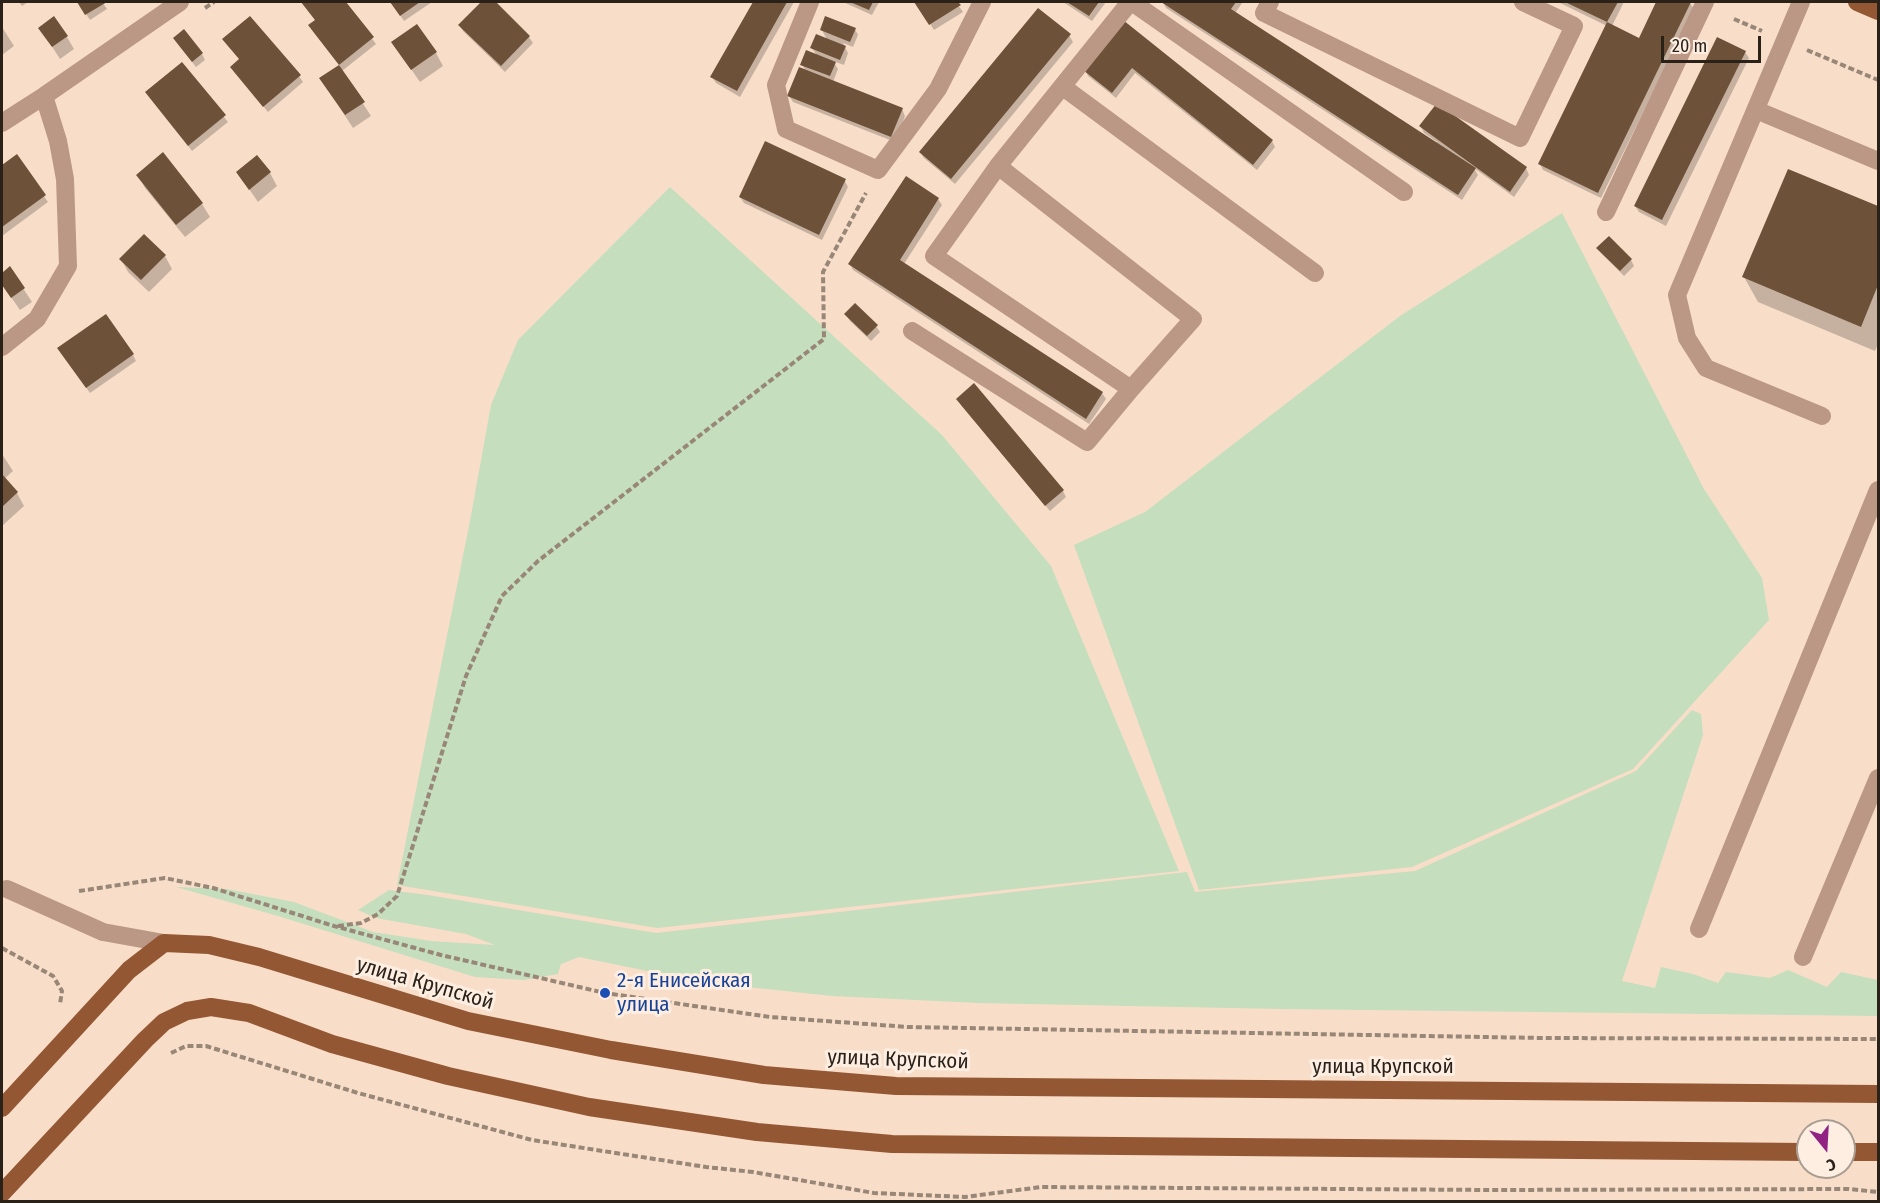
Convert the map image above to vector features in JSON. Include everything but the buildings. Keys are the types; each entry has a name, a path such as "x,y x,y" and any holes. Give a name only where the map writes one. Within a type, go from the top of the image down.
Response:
{"main road":[{"path":"1857,2 1878,10"},
{"path":"2,1108 129,969 164,943"},
{"name":"улица Крупской","path":"164,943 208,945 259,957 468,1022 611,1050 764,1075 896,1086 1878,1094"},
{"path":"2,1193 145,1040 165,1022 187,1011 211,1007 249,1013 332,1044 448,1076 589,1107 757,1131 892,1144 1796,1152"},
{"path":"1856,1152 1878,1152"}],"street":[{"path":"2,123 180,2"},
{"path":"810,2 776,85 786,129 878,170 938,89 982,2"},
{"path":"1131,389 934,256 998,166 1131,2 1404,192"},
{"path":"1270,2 1264,13 1520,138 1574,27 1523,2"},
{"path":"1606,212 1705,2"},
{"path":"1801,2 1677,295 1687,338 1706,368 1822,416"},
{"path":"1063,87 1315,273"},
{"path":"2,347 37,319 68,266 65,179 58,141 44,96"},
{"path":"1756,110 1878,161"},
{"path":"912,331 1088,442 1193,319 998,166"},
{"path":"1699,929 1878,490"},
{"path":"1803,957 1878,778"},
{"path":"7,889 103,932 164,943"}],"path":[{"path":"334,926 361,923 378,914 397,896 466,676 502,596 538,561 824,339 823,272 878,170"},
{"path":"75,892 165,878 213,888 334,926 441,956 605,993 770,1017 885,1025 1530,1038 1878,1039"},
{"path":"2,948 53,976 62,991 60,1003 55,1011"}],"green space":[{"path":"670,187 942,435 1051,566 1179,871 657,928 397,885 491,405 518,340"},
{"path":"1562,213 1704,489 1762,578 1769,620 1633,769 1412,867 1199,890 1074,545 1145,512 1400,316"},
{"path":"1692,710 1701,714 1703,735 1622,981 1655,988 1661,967 1693,974 1718,983 1726,972 1770,978 1788,970 1827,987 1841,972 1878,980 1878,1016 978,1003 832,996 701,982 579,957 561,964 558,974 524,980 475,977 176,887 227,889 294,902 373,932 431,941 495,945 466,934 376,918 358,910 389,890 656,933 1187,872 1195,892 1415,871 1636,771"}],"place":[{"name":"2-я Енисейская улица","path":"605,993"}]}
